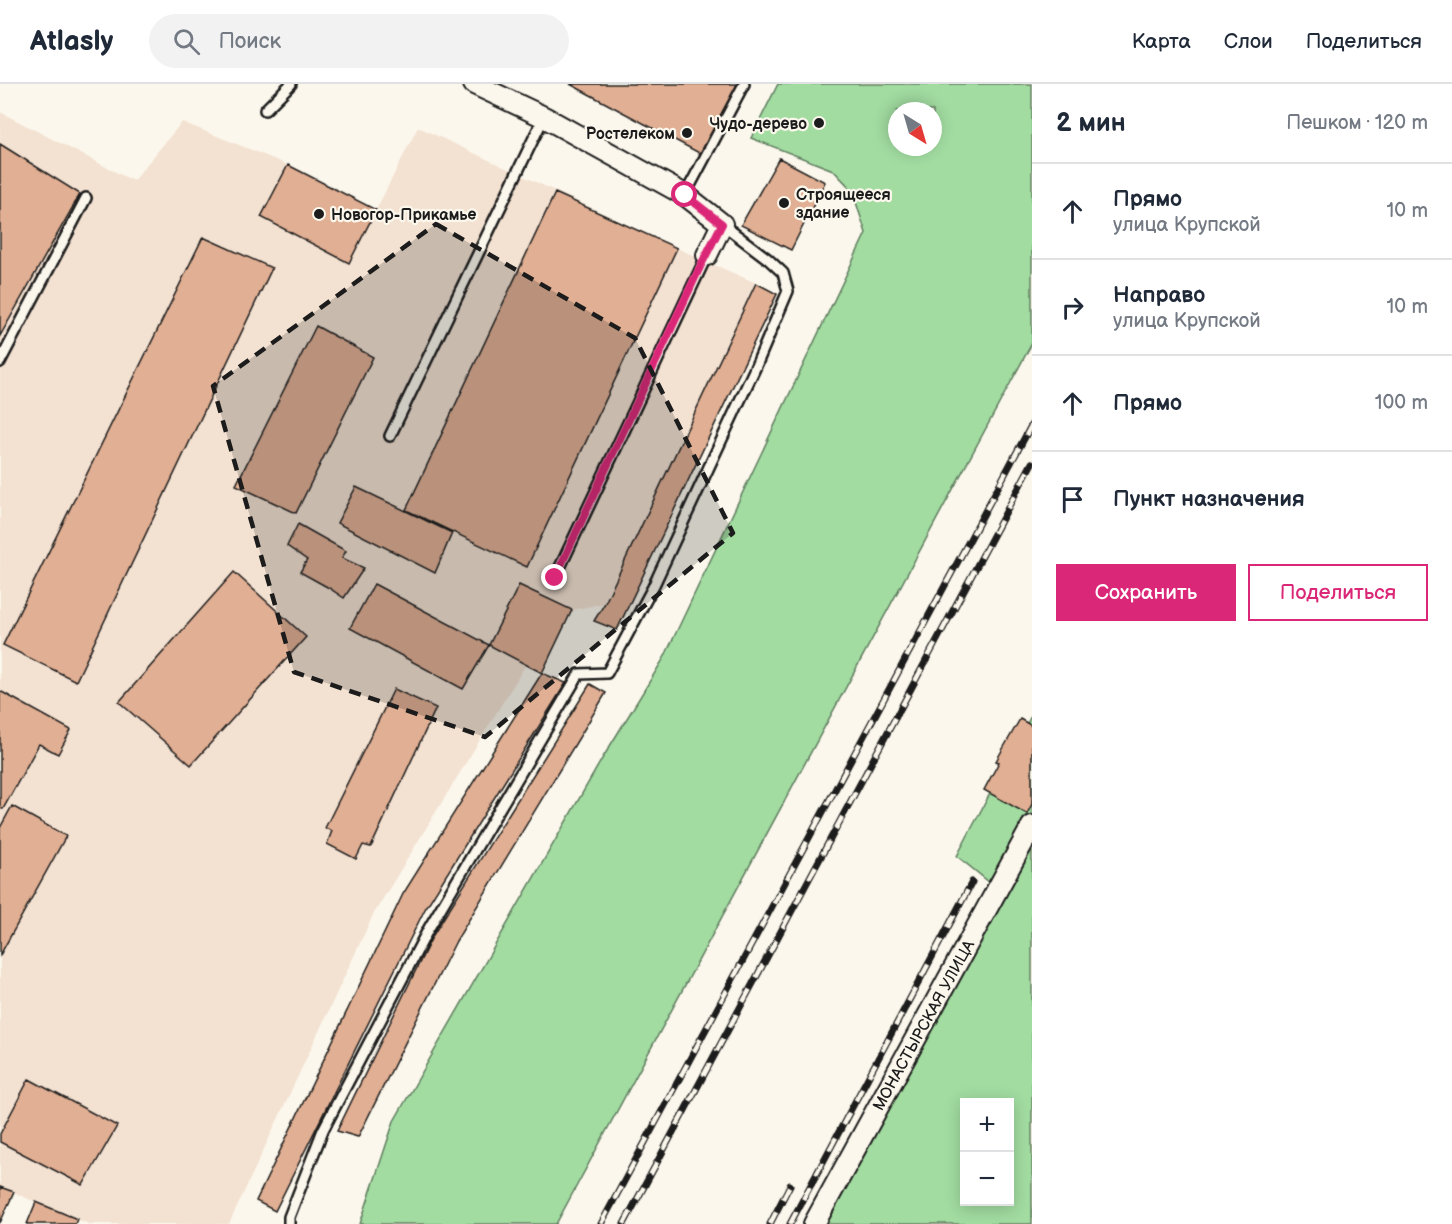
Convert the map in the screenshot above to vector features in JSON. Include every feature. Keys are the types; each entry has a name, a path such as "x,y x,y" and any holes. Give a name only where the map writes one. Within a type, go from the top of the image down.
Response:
{"street":[{"path":"474,84 544,117 685,195 722,224 706,255"},
{"name":"МОНАСТЫРСКАЯ УЛИЦА","path":"814,1224 1032,826"}],"lane":[{"path":"265,110 291,84"},
{"path":"685,195 744,84"},
{"path":"390,436 544,117"},
{"path":"0,362 87,198"},
{"path":"289,1224 289,1217 323,1130 429,928 579,674 607,674 653,586 756,366 788,291 783,273 722,224"},
{"path":"555,578 706,255"}],"highlighted area":[{"path":"436,224 635,338 733,533 485,737 294,672 213,386"}],"shaded area":[{"path":"0,112 133,181 182,122 288,165 376,210 418,127 756,283 605,603 572,610 542,673 525,666 373,915 229,1224 89,1224 0,1187"}],"green space":[{"path":"778,84 1032,84 1032,343 556,1224 360,1224 394,1121 602,759 664,658 866,233 852,190 833,170 751,138"},
{"path":"1032,714 1032,1224 826,1224 1006,896 957,856"}],"building":[{"name":"Ростелеком","path":"570,84 739,84 701,154"},
{"path":"0,144 80,194 0,336"},
{"name":"Строящееся здание","path":"779,158 825,182 791,250 741,225"},
{"name":"Новогор-Прикамье","path":"288,165 376,210 349,263 261,217"},
{"path":"555,193 677,248 527,567 406,510"},
{"path":"203,237 272,268 76,681 3,645"},
{"path":"756,283 777,294 617,630 594,621 605,603"},
{"path":"316,326 373,357 296,513 236,485"},
{"path":"356,487 452,533 435,573 337,523"},
{"path":"298,524 346,551 342,558 364,568 344,598 300,572 307,560 287,546"},
{"path":"234,572 306,637 191,765 119,702"},
{"path":"374,584 489,645 463,689 350,628"},
{"path":"519,585 572,610 542,673 489,645"},
{"path":"542,673 566,683 425,909 275,1211 256,1201 403,894"},
{"path":"590,684 606,693 456,941 358,1137 337,1131 433,935"},
{"path":"394,689 436,708 371,847 363,845 356,859 327,844 332,831 325,828"},
{"path":"0,691 71,730 58,754 39,744 3,809 0,808"},
{"path":"1020,719 1032,726 1032,804 1027,814 984,790 999,762 996,761"},
{"path":"12,806 66,836 0,955 0,828"},
{"path":"29,1079 117,1126 83,1185 0,1142 0,1134"},
{"path":"0,1187 14,1192 0,1223"},
{"path":"36,1202 77,1219 75,1224 27,1224"}],"railway":[{"path":"601,1224 1032,424"},
{"path":"624,1224 1032,463"},
{"path":"790,1224 972,882"},
{"path":"770,1224 790,1185"}],"place":[{"name":"Чудо-дерево","path":"819,123"},
{"name":"Ростелеком","path":"687,133"},
{"name":"Строящееся здание","path":"784,203"},
{"name":"Новогор-Прикамье","path":"319,214"}],"route":[{"path":"555,578 722,224 685,195"}]}
